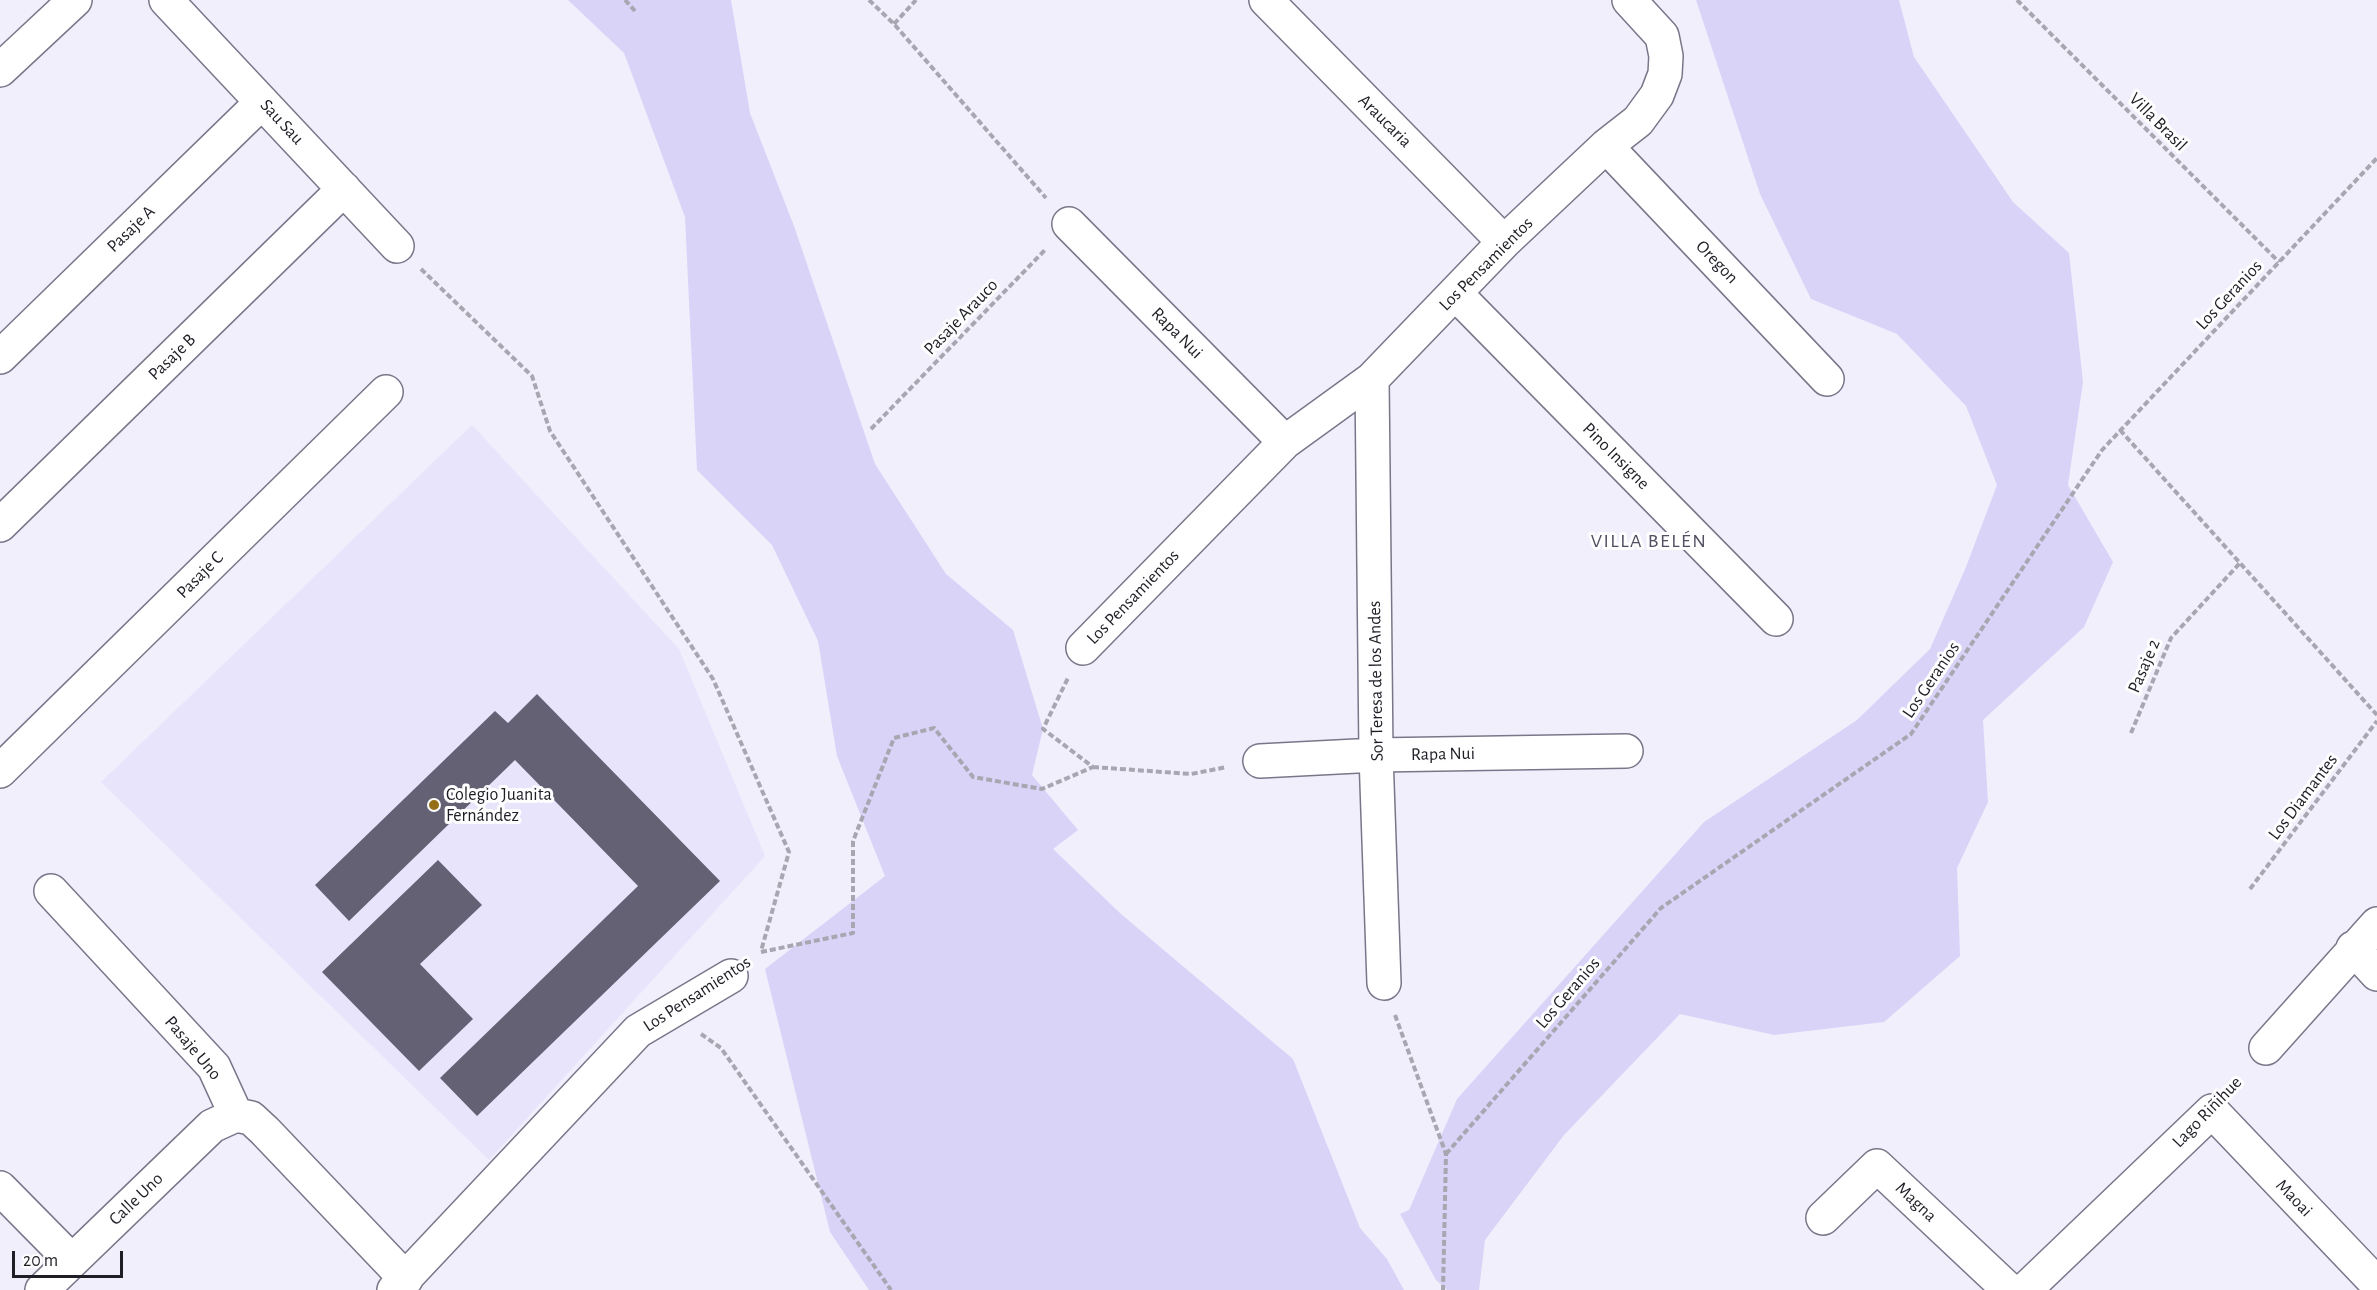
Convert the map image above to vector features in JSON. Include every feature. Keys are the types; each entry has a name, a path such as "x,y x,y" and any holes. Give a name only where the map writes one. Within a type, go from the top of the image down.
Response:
{"street":[{"path":"0,70 75,0"},
{"name":"Sau Sau","path":"166,0 397,246"},
{"name":"Araucaria","path":"1266,0 1504,242"},
{"name":"Los Pensamientos","path":"1083,648 1285,442 1372,379 1504,242 1606,146 1638,121 1657,96 1665,74 1666,56 1662,36 1629,0"},
{"name":"Pasaje A","path":"0,357 262,102"},
{"name":"Oregon","path":"1606,146 1827,379"},
{"name":"Pasaje B","path":"0,525 344,189"},
{"name":"Rapa Nui","path":"1069,224 1285,442"},
{"name":"Pino Insigne","path":"1456,294 1776,619"},
{"name":"Sor Teresa de los Andes","path":"1372,379 1376,755 1384,983"},
{"name":"Pasaje C","path":"5,757 386,392"},
{"name":"Rapa Nui","path":"1260,761 1376,755 1626,751"},
{"name":"Pasaje Uno","path":"51,891 214,1067 236,1115"},
{"path":"2266,1048 2353,948 2377,924"},
{"path":"2353,948 2377,974"},
{"name":"Los Pensamientos","path":"400,1284 638,1031 731,976"},
{"name":"Maoai","path":"2212,1112 2377,1284"},
{"name":"Lago Riñihue","path":"2025,1290 2212,1112"},
{"path":"236,1115 251,1119 265,1131 400,1284"},
{"name":"Calle Uno","path":"42,1290 212,1126 236,1115"},
{"name":"Magna","path":"1823,1218 1877,1166 2009,1290"},
{"path":"0,1188 72,1261"}],"path":[{"path":"625,0 635,11"},
{"path":"869,0 894,24 1069,224"},
{"path":"894,24 916,0"},
{"name":"Villa Brasil","path":"2017,0 2279,262"},
{"name":"Los Geranios","path":"1446,1154 1661,908 1911,734 2102,450 2377,158"},
{"name":"Pasaje Arauco","path":"871,429 1069,224"},
{"path":"397,246 532,376 550,431 713,679 789,852 761,951"},
{"path":"2120,430 2377,715"},
{"name":"Pasaje 2","path":"2131,733 2171,638 2240,563"},
{"name":"Los Pensamientos","path":"731,976 761,951 853,933 854,841 894,738 934,728 973,777 1042,789 1093,768 1043,729 1083,648"},
{"name":"Los Diamantes","path":"2250,889 2377,721"},
{"path":"1093,768 1191,774 1260,761"},
{"path":"1384,983 1446,1154 1443,1290"},
{"path":"671,1012 721,1048 891,1290"}],"shaded area":[{"path":"568,0 731,0 750,113 794,226 875,464 946,574 1013,630 1043,729 1032,775 1078,830 1053,849 1121,914 1293,1059 1360,1228 1387,1259 1404,1290 869,1290 830,1232 765,969 885,876 837,756 818,641 772,545 697,470 685,217 624,53"},
{"path":"1696,0 1899,0 1914,57 2013,202 2069,253 2083,382 2068,485 2113,562 2084,627 1983,720 1988,802 1957,868 1960,956 1884,1022 1774,1035 1680,1014 1564,1135 1485,1240 1479,1290 1447,1290 1436,1280 1400,1214 1409,1210 1457,1099 1704,822 1857,720 1930,649 1966,567 1997,485 1966,406 1897,334 1811,299 1760,194"},
{"name":"Colegio Juanita Fernández","path":"472,425 679,649 765,856 489,1160 101,782"}],"building":[{"path":"537,694 720,881 477,1116 440,1078 638,886 515,760 349,921 315,885 495,711 508,723"},
{"path":"438,860 482,905 420,964 473,1019 419,1071 322,972"}],"place":[{"name":"Colegio Juanita Fernández","path":"434,805"}],"district":[{"name":"VILLA BELÉN","path":"1649,541"}]}
